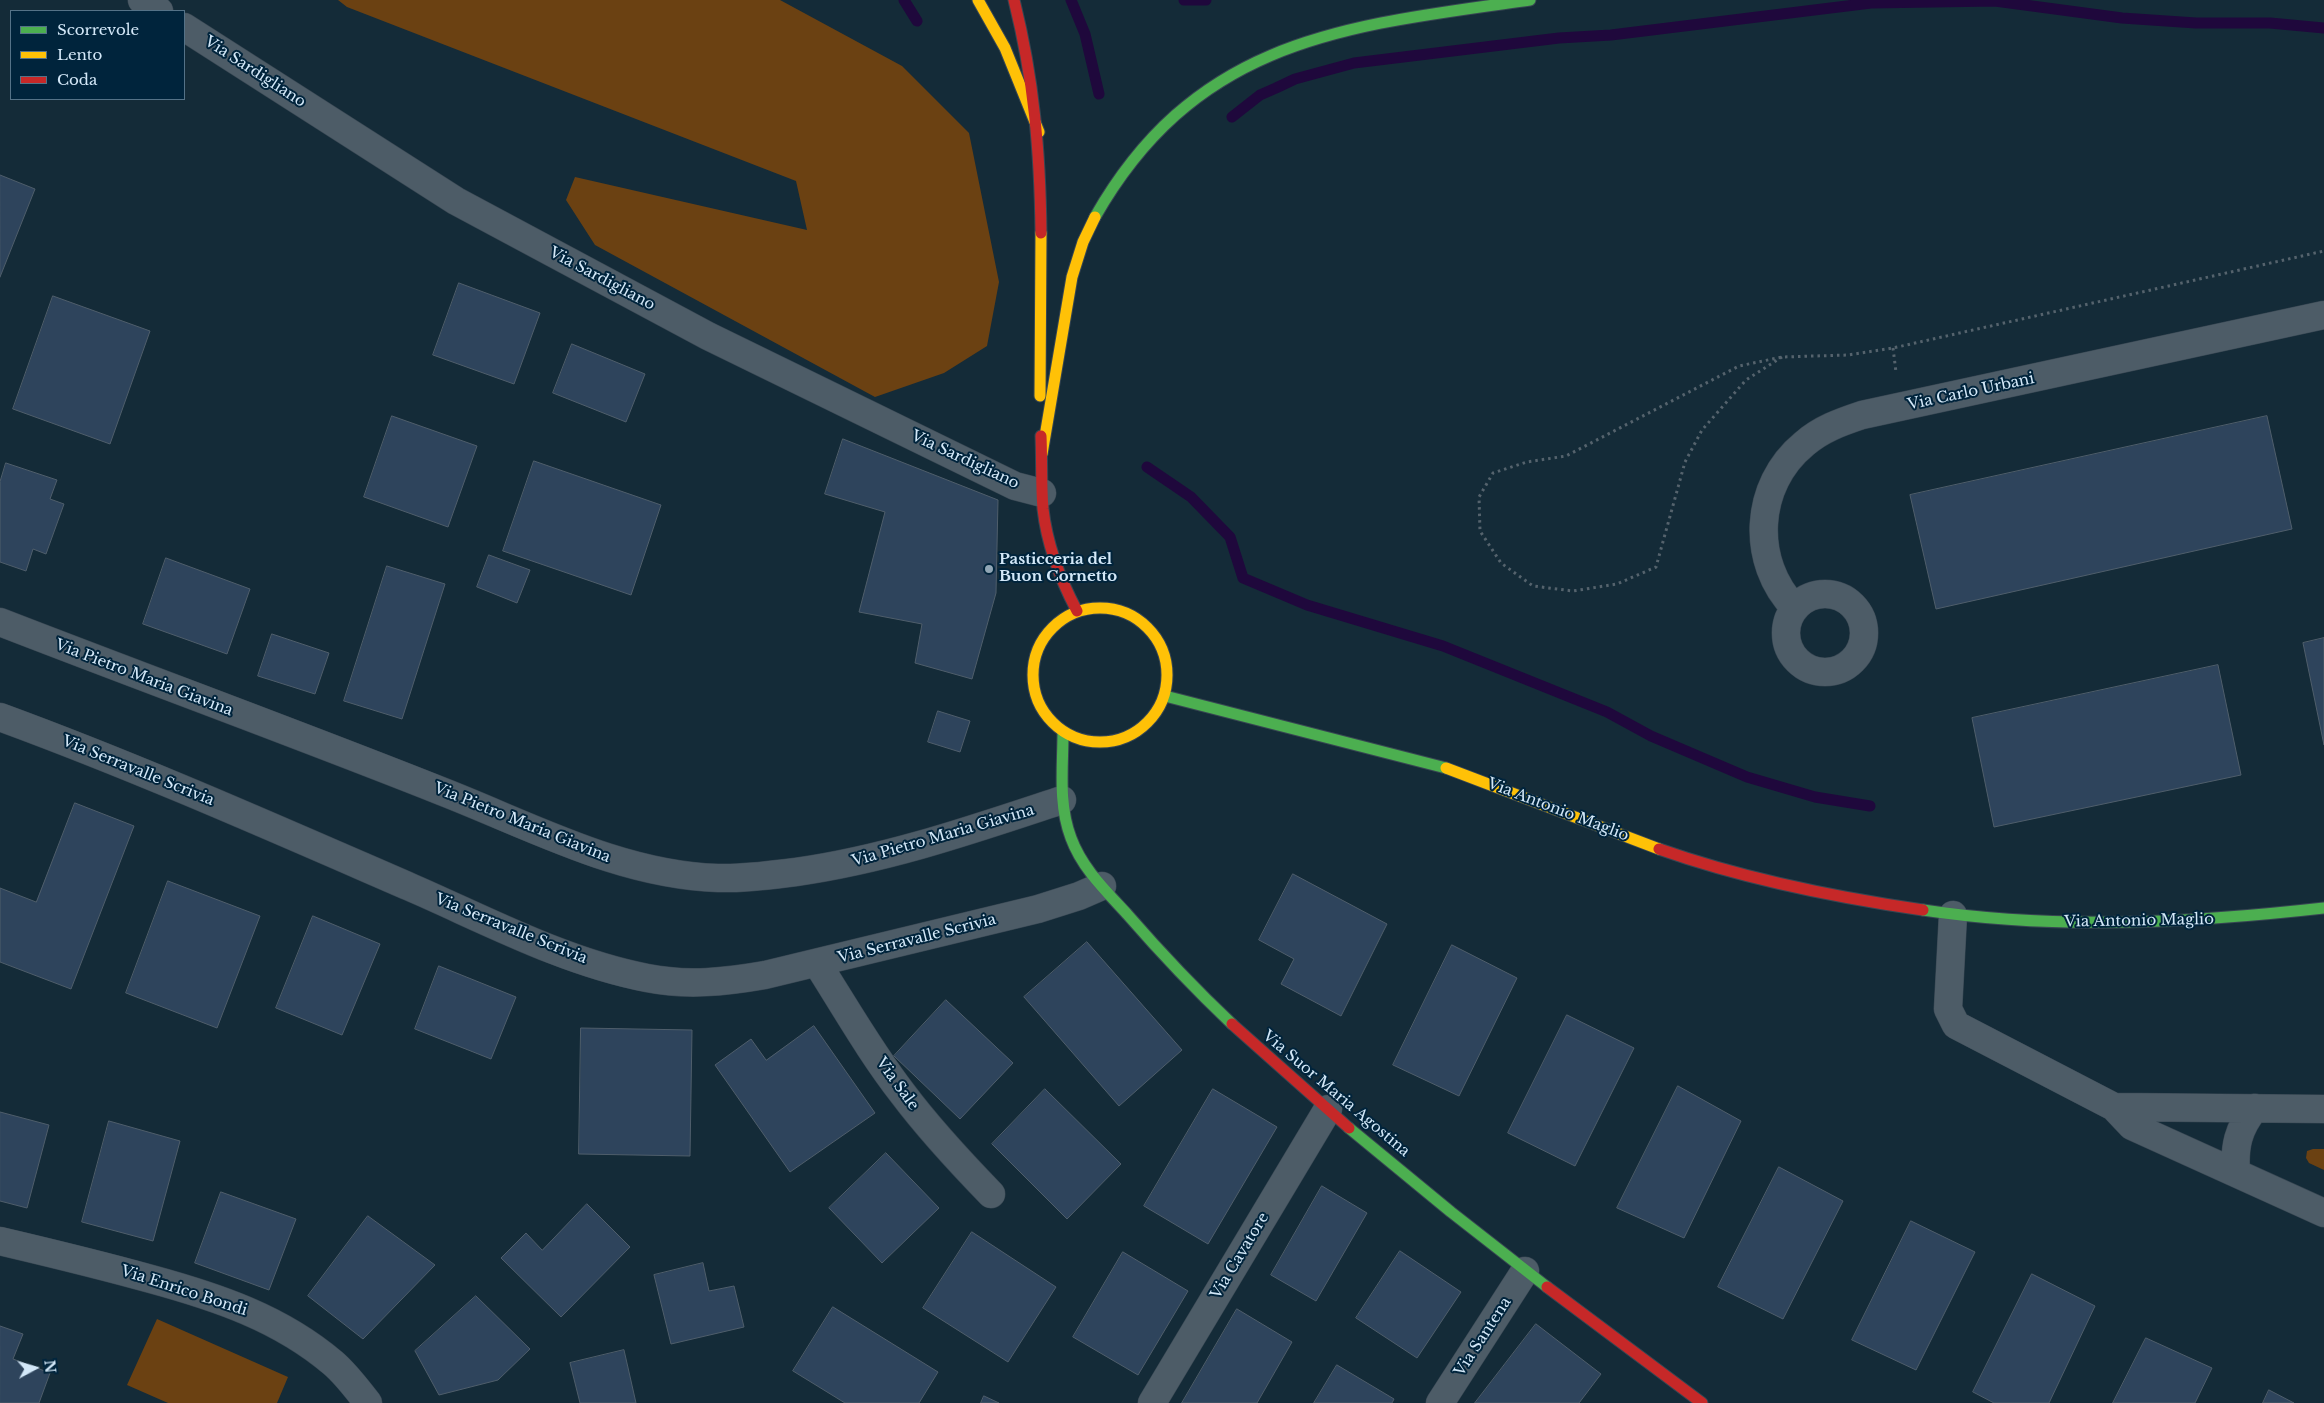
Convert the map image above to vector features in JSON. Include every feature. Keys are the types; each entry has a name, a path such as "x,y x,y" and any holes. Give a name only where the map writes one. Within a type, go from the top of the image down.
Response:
{"main road":[{"path":"978,0 1005,48 1039,132"},
{"path":"1014,0 1026,46 1039,132 1042,191 1039,334 1044,518 1054,562 1077,611"},
{"path":"1042,454 1070,289 1083,241 1100,210 1138,153 1176,112 1214,82 1232,71 1282,48 1318,36 1395,20 1530,0"},
{"path":"1100,607 1122,611 1142,622 1158,639 1166,661 1165,696 1159,708 1146,724 1128,736 1107,742 1084,740 1063,732 1047,718 1037,699 1033,678 1034,664 1044,637 1058,621 1077,611 1100,607"},
{"name":"Via Antonio Maglio","path":"1165,696 1443,767 1659,850 1712,867 1763,880 1868,902 1953,915 2048,921 2159,923 2244,918 2324,908"},
{"name":"Via Suor Maria Agostina","path":"1063,732 1062,800 1066,822 1075,850 1090,873 1210,1003 1270,1059 1328,1109 1525,1271 1702,1403"}],"street":[{"path":"142,0 157,10"},
{"name":"Via Sardigliano","path":"185,28 456,201 708,336 1015,486 1042,494"},
{"name":"Via Carlo Urbani","path":"1795,608 1783,596 1768,568 1764,539 1765,506 1770,491 1788,460 1804,443 1827,428 1862,415 2324,315"},
{"name":"Via Pietro Maria Giavina","path":"0,622 442,791 570,844 626,863 682,876 738,878 853,863 895,853 1062,800"},
{"name":"Via Serravalle Scrivia","path":"0,717 79,746 235,811 556,950 645,978 699,984 730,981 817,963 1045,907 1102,886"},
{"path":"1953,915 1948,1008 1956,1025 2114,1107 2132,1126 2324,1213"},
{"name":"Via Sale","path":"817,963 859,1031 902,1092 946,1146 991,1194"},
{"path":"2114,1107 2324,1109"},
{"path":"2236,1173 2235,1148 2239,1132 2255,1108"},
{"name":"Via Cavatore","path":"1152,1403 1328,1109"},
{"name":"Via Enrico Bondi","path":"0,1241 103,1265 216,1297 255,1313 286,1330 334,1364 368,1403"},
{"name":"Via Santena","path":"1440,1403 1525,1271"}],"path":[{"path":"1782,357 1746,380 1702,430 1685,462 1656,567 1617,584 1572,591 1533,586 1501,563 1480,531 1479,497 1493,473 1527,462 1566,456 1739,366 1782,357 1848,355 1893,348 2324,251"},
{"path":"1893,348 1897,382"}],"shaded area":[{"path":"338,0 780,0 902,66 969,133 999,282 987,346 944,373 875,397 595,245 566,200 575,177 807,230 796,181 347,7"},
{"path":"2324,1149 2324,1170 2309,1163 2306,1158 2307,1151"},
{"path":"157,1319 288,1377 277,1403 168,1403 127,1385"}],"building":[{"path":"0,175 35,189 0,277"},
{"path":"459,283 540,313 514,384 433,355"},
{"path":"53,296 150,331 110,444 13,409"},
{"path":"572,344 645,374 626,422 553,393"},
{"path":"392,416 477,446 448,527 364,497"},
{"path":"2267,416 2292,529 1936,609 1910,495"},
{"path":"843,439 998,500 996,593 972,679 915,663 922,624 859,612 885,512 825,494"},
{"path":"534,461 661,505 631,595 503,551"},
{"path":"6,463 57,480 50,499 64,504 46,554 33,549 26,571 0,562 0,482"},
{"path":"489,555 530,570 517,603 477,587"},
{"path":"166,558 250,589 227,654 143,624"},
{"path":"387,566 445,584 402,719 344,701"},
{"path":"272,634 329,653 315,694 258,676"},
{"path":"2324,638 2324,745 2303,643"},
{"path":"2218,665 2241,775 1994,827 1972,718"},
{"path":"938,711 970,721 960,752 928,742"},
{"path":"75,803 134,826 71,989 0,962 0,888 36,902"},
{"path":"1293,874 1387,924 1341,1016 1281,984 1294,959 1259,940"},
{"path":"168,881 260,916 217,1028 126,993"},
{"path":"313,916 380,944 342,1035 276,1008"},
{"path":"1087,942 1182,1050 1119,1106 1024,997"},
{"path":"1452,945 1517,978 1459,1096 1393,1065"},
{"path":"439,966 516,997 491,1059 415,1029"},
{"path":"946,1000 1013,1063 960,1119 894,1056"},
{"path":"1567,1015 1634,1048 1575,1166 1508,1133"},
{"path":"814,1026 875,1113 790,1172 715,1065 751,1039 766,1060"},
{"path":"581,1028 692,1030 690,1156 579,1154"},
{"path":"1678,1086 1741,1121 1684,1238 1617,1208"},
{"path":"1045,1089 1121,1164 1067,1219 992,1144"},
{"path":"1213,1089 1277,1127 1208,1244 1144,1206"},
{"path":"0,1112 49,1125 27,1208 0,1201"},
{"path":"109,1121 180,1141 153,1241 82,1222"},
{"path":"886,1153 939,1208 882,1263 829,1208"},
{"path":"1779,1167 1843,1201 1783,1319 1718,1287"},
{"path":"1322,1186 1367,1213 1316,1301 1271,1275"},
{"path":"221,1192 296,1219 269,1290 195,1263"},
{"path":"587,1204 630,1247 561,1317 501,1258 526,1233 542,1250"},
{"path":"368,1216 435,1265 363,1339 308,1296"},
{"path":"1911,1221 1975,1252 1916,1370 1852,1340"},
{"path":"972,1232 1056,1287 1008,1362 923,1308"},
{"path":"1400,1251 1461,1292 1417,1358 1356,1318"},
{"path":"1123,1252 1188,1291 1138,1375 1073,1337"},
{"path":"703,1263 709,1291 734,1286 744,1327 671,1344 654,1275"},
{"path":"2032,1274 2095,1306 2049,1403 1994,1403 1973,1392"},
{"path":"476,1296 530,1349 498,1380 439,1395 415,1351"},
{"path":"833,1307 938,1372 919,1403 845,1403 793,1371"},
{"path":"1237,1309 1292,1342 1257,1403 1182,1403"},
{"path":"1536,1324 1601,1374 1579,1403 1475,1403"},
{"path":"0,1326 23,1334 13,1359 50,1373 39,1403 0,1403"},
{"path":"2146,1338 2212,1368 2195,1403 2113,1403"},
{"path":"624,1350 636,1403 580,1403 570,1363"},
{"path":"1337,1365 1394,1399 1392,1403 1314,1403"},
{"path":"2269,1390 2294,1403 2263,1403"},
{"path":"984,1396 999,1403 981,1403"}],"waterway":[{"path":"904,0 917,21"},
{"path":"1071,0 1085,34 1099,94"},
{"path":"1184,0 1206,0"},
{"path":"1232,117 1260,95 1295,79 1354,63 1559,38 1611,35 1871,3 1995,1 2122,18 2196,23 2270,23 2324,28"},
{"path":"1147,467 1191,497 1230,537 1243,578 1307,605 1443,646 1607,712 1651,736 1747,777 1815,797 1870,806"}],"traffic: fast":[{"path":"1095,217 1135,157 1180,111 1229,77 1281,51 1338,33 1398,20 1530,0"},
{"path":"1165,696 1446,768"},
{"path":"1063,732 1062,785 1064,812 1071,838 1081,859 1152,942 1232,1024"},
{"path":"1923,910 2023,920 2124,922 2224,917 2324,908"},
{"path":"1349,1128 1451,1212 1547,1287"}],"traffic: slow":[{"path":"978,0 1005,48 1039,132"},
{"path":"1042,454 1072,277 1083,242 1095,217"},
{"path":"1040,396 1041,233"},
{"path":"1100,608 1126,613 1137,619 1147,628 1156,638 1162,649 1167,675 1162,701 1156,712 1147,722 1137,731 1126,737 1100,742 1074,737 1063,731 1053,722 1044,712 1038,701 1033,675 1038,649 1044,638 1053,628 1063,619 1074,613 1100,608"},
{"path":"1446,768 1659,849"}],"traffic: jam":[{"path":"1014,0 1027,59 1035,116 1041,233"},
{"path":"1041,436 1042,500 1045,522 1051,549 1065,587 1077,611"},
{"path":"1659,849 1691,860 1789,886 1923,910"},
{"path":"1232,1024 1349,1128"},
{"path":"1547,1287 1702,1403"}],"place":[{"name":"Pasticceria del Buon Cornetto","path":"989,569"}]}
